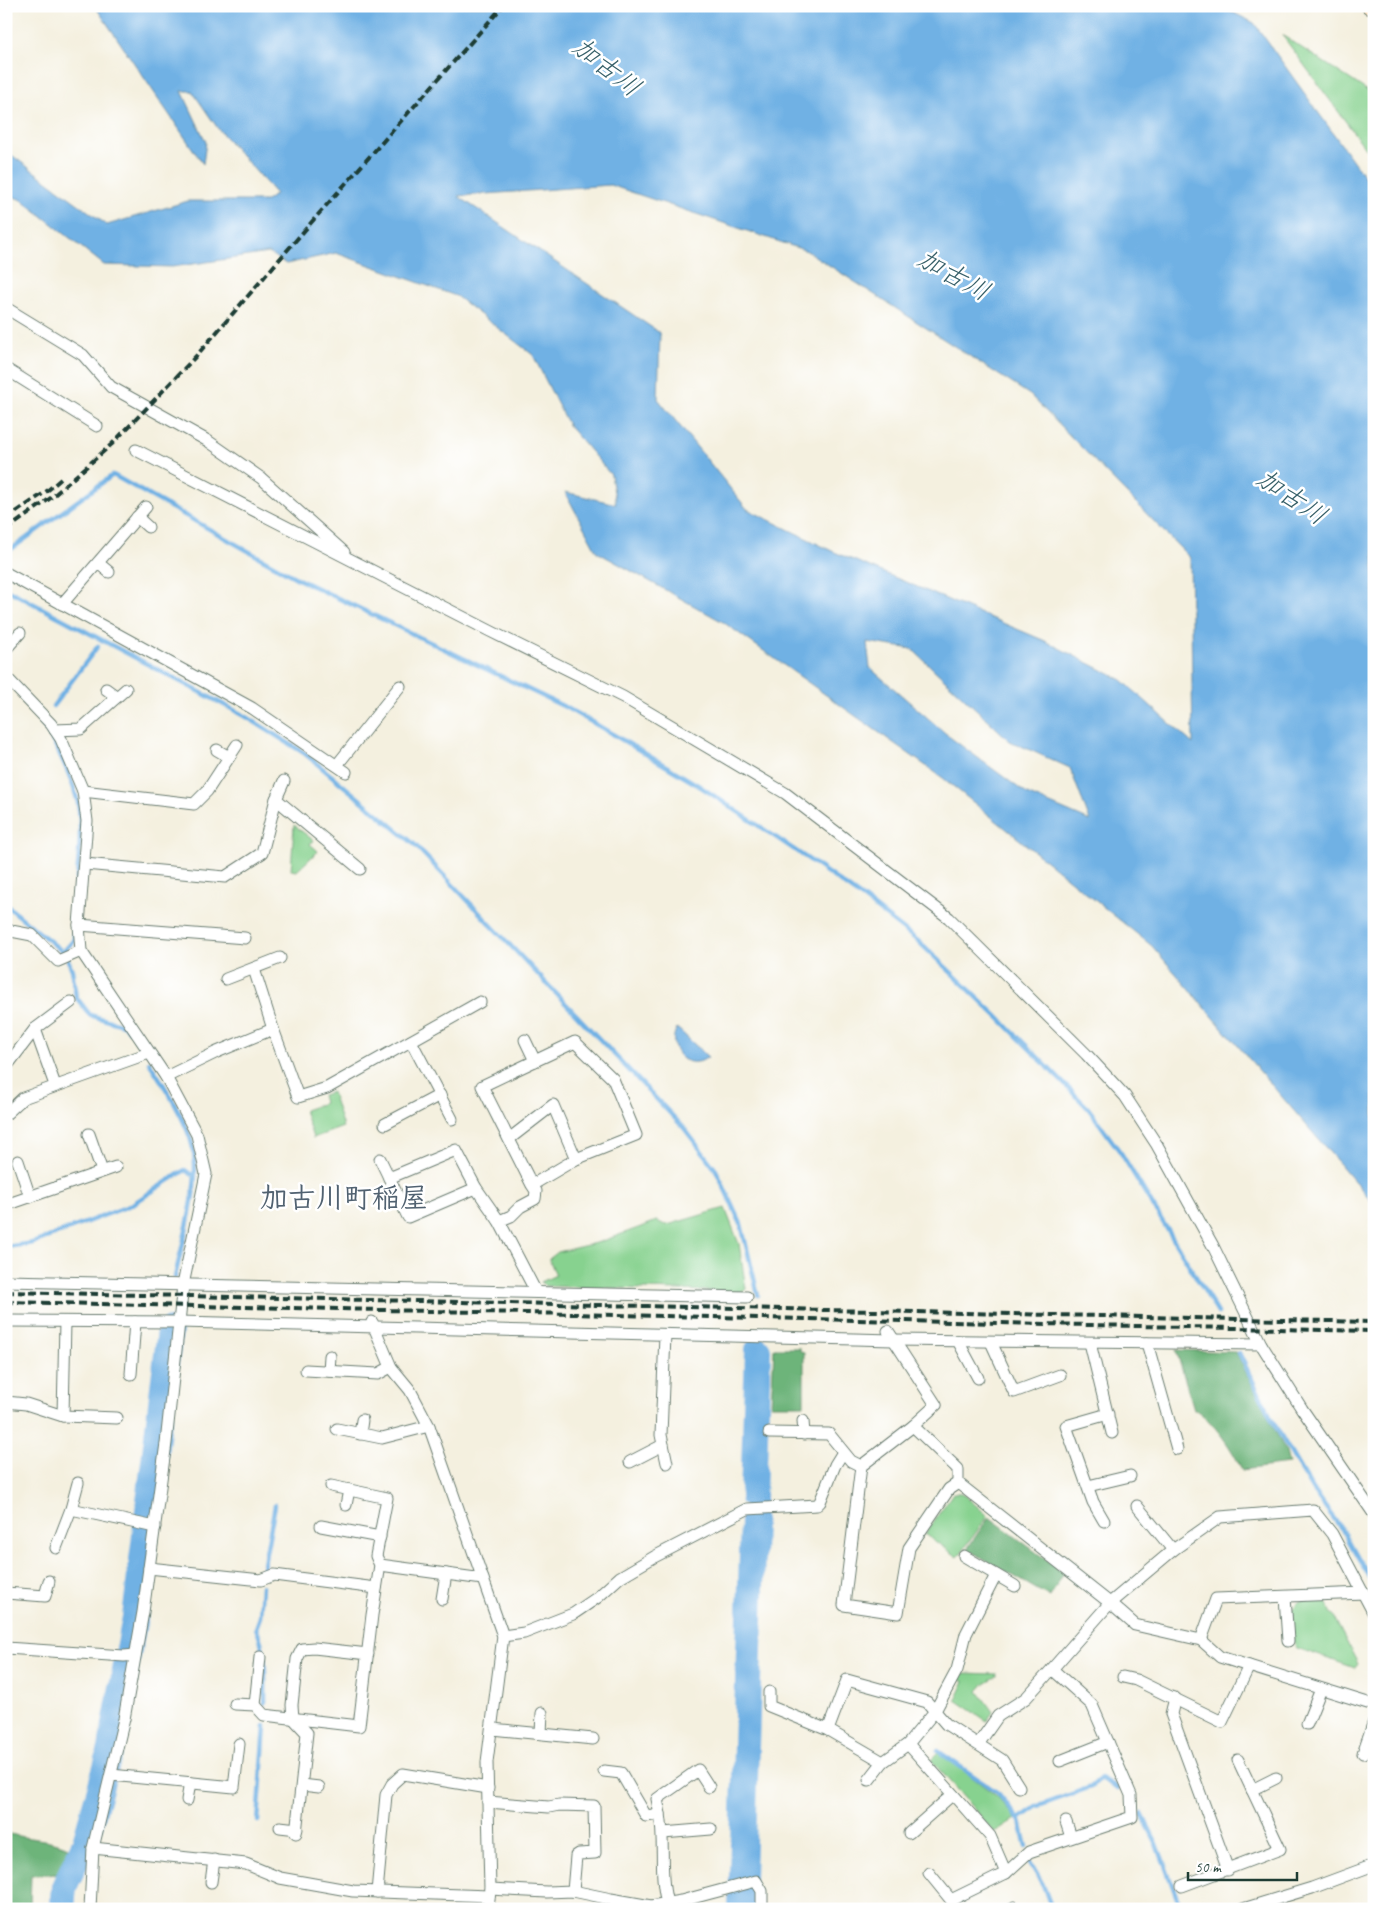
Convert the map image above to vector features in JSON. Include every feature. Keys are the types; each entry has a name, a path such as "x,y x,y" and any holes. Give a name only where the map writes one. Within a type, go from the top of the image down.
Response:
{"main road":[{"path":"1370,6 1374,8"}],"street":[{"path":"6,308 83,355 111,387 208,441 261,478 357,563"},
{"path":"6,369 97,426"},
{"path":"136,450 623,697 776,788 949,918 1086,1054 1125,1096 1157,1145 1213,1246 1261,1344 1302,1409 1374,1514"},
{"path":"62,604 146,507"},
{"path":"137,517 148,528"},
{"path":"98,563 109,572"},
{"path":"6,574 252,708 342,768 400,686"},
{"path":"6,649 20,634"},
{"path":"6,677 11,688 51,724 83,791 87,821 79,925 81,951 166,1078 197,1135 206,1174 183,1285 155,1527 135,1655 124,1719 93,1848 90,1909"},
{"path":"106,689 117,697"},
{"path":"55,730 82,730 126,689"},
{"path":"83,791 194,804 207,790 237,745"},
{"path":"216,750 229,757"},
{"path":"85,864 225,877 262,853 276,799 284,781"},
{"path":"276,799 360,869"},
{"path":"79,925 245,938"},
{"path":"6,930 32,936 58,961 81,951"},
{"path":"226,979 280,958"},
{"path":"254,969 298,1097 328,1088 480,1002"},
{"path":"6,1066 35,1029 71,1002"},
{"path":"166,1078 217,1052 273,1028"},
{"path":"35,1029 56,1085"},
{"path":"525,1040 535,1061"},
{"path":"411,1041 452,1119"},
{"path":"499,1221 511,1216 520,1206 535,1200 536,1191 532,1185 482,1086 575,1042 613,1079 636,1135 576,1160 532,1185"},
{"path":"6,1114 23,1098 149,1053"},
{"path":"385,1124 440,1095"},
{"path":"509,1139 553,1105 576,1160"},
{"path":"89,1134 102,1171"},
{"path":"389,1178 456,1150 476,1188 499,1221 536,1292"},
{"path":"380,1158 408,1217 476,1188"},
{"path":"18,1161 30,1197"},
{"path":"6,1205 116,1167"},
{"path":"6,1281 747,1297"},
{"path":"6,1321 373,1324 665,1335 890,1336 991,1342 1261,1344"},
{"path":"63,1416 64,1322"},
{"path":"131,1374 135,1322"},
{"path":"373,1324 391,1367 410,1390 430,1426 503,1636 487,1762 488,1909"},
{"path":"665,1335 661,1435 667,1463"},
{"path":"890,1336 936,1405 913,1426 861,1466 844,1605 898,1613 909,1548 949,1489 958,1483"},
{"path":"958,1341 978,1378"},
{"path":"991,1342 1014,1392 1060,1375"},
{"path":"1090,1343 1112,1433"},
{"path":"1147,1343 1177,1449"},
{"path":"329,1371 330,1356"},
{"path":"306,1370 378,1374 391,1367"},
{"path":"6,1402 26,1404 63,1416 117,1418"},
{"path":"1104,1521 1093,1502 1066,1426 1108,1414"},
{"path":"360,1434 362,1420"},
{"path":"803,1421 804,1434"},
{"path":"337,1429 382,1438 430,1426"},
{"path":"913,1426 958,1469 958,1483"},
{"path":"770,1433 829,1434 851,1461 861,1466"},
{"path":"630,1462 663,1445"},
{"path":"503,1636 524,1633 573,1614 598,1597 620,1577 654,1557 747,1509 817,1505 835,1466 844,1452"},
{"path":"1088,1486 1130,1476"},
{"path":"56,1548 78,1483"},
{"path":"958,1483 1110,1602 1134,1625 1201,1640 1220,1656 1374,1704"},
{"path":"235,1704 255,1705 264,1715 359,1726 380,1565 376,1556 387,1498 331,1486"},
{"path":"346,1505 350,1490"},
{"path":"1137,1506 1173,1550"},
{"path":"71,1508 155,1527"},
{"path":"979,1743 998,1716 1026,1698 1110,1602 1173,1550 1220,1517 1313,1510 1332,1534 1374,1614"},
{"path":"321,1526 380,1537"},
{"path":"964,1556 1015,1586"},
{"path":"380,1565 410,1564 446,1574 483,1578"},
{"path":"149,1568 261,1580 274,1575 376,1588"},
{"path":"442,1599 446,1574"},
{"path":"869,1780 883,1762 908,1744 935,1711 957,1670 966,1634 996,1575"},
{"path":"6,1593 45,1596 48,1581"},
{"path":"1201,1640 1216,1599 1285,1598 1364,1593"},
{"path":"1285,1598 1288,1641"},
{"path":"6,1648 124,1656 135,1655"},
{"path":"280,1828 297,1831 307,1733 293,1718 292,1705 297,1659 302,1649 314,1648 368,1654"},
{"path":"255,1705 260,1657"},
{"path":"1123,1677 1137,1674 1175,1698 1222,1722 1249,1666"},
{"path":"929,1873 954,1904 1006,1872 1029,1852 1132,1817 1131,1795 1092,1705 1052,1669"},
{"path":"828,1730 848,1680 927,1702 946,1724 979,1743 1002,1760 1019,1787"},
{"path":"1307,1724 1321,1689"},
{"path":"769,1692 769,1706 828,1730 883,1762"},
{"path":"1175,1698 1171,1714 1228,1870"},
{"path":"541,1733 542,1713"},
{"path":"1363,1752 1374,1722"},
{"path":"492,1729 593,1738"},
{"path":"1060,1761 1108,1742"},
{"path":"111,1775 234,1787 239,1744"},
{"path":"908,1744 990,1836 1006,1872"},
{"path":"1182,1886 1280,1849 1238,1760"},
{"path":"667,1903 662,1886 663,1833 657,1799 698,1770 709,1787"},
{"path":"604,1771 621,1773 646,1816 660,1814"},
{"path":"377,1892 386,1794 392,1784 403,1774 488,1788"},
{"path":"1252,1790 1276,1778"},
{"path":"188,1800 190,1782"},
{"path":"302,1785 319,1787"},
{"path":"908,1833 952,1795"},
{"path":"488,1802 549,1807 559,1805 594,1806 596,1854 579,1854 576,1856 573,1891"},
{"path":"1066,1822 1071,1837"},
{"path":"663,1833 711,1829"},
{"path":"93,1848 246,1864 280,1878 354,1891 573,1891 611,1904 651,1906 756,1881 762,1891 762,1909"},
{"path":"211,1882 214,1860"},
{"path":"1243,1909 1372,1867"}],"green space":[{"path":"1282,35 1374,95 1374,160"},
{"path":"294,825 313,840 310,844 318,851 297,871 291,870"},
{"path":"332,1092 343,1127 313,1138 304,1110 324,1103 322,1095"},
{"path":"725,1208 739,1244 746,1289 743,1292 546,1286 541,1282 556,1275 549,1259 558,1252 600,1242 657,1221 665,1225 671,1224"},
{"path":"774,1348 800,1348 800,1351 804,1352 804,1405 771,1405"},
{"path":"1176,1350 1236,1352 1286,1452 1289,1464 1242,1470 1221,1436 1208,1420 1194,1409"},
{"path":"953,1493 962,1493 988,1516 958,1557 925,1534"},
{"path":"989,1517 1064,1573 1050,1597 967,1549"},
{"path":"1325,1600 1358,1664 1355,1668 1297,1648 1293,1641 1292,1609 1300,1601"},
{"path":"962,1673 997,1674 978,1691 993,1712 987,1721 956,1700 965,1681 959,1678"},
{"path":"939,1752 998,1797 1016,1819 995,1833 931,1760"},
{"path":"8,1833 60,1844 76,1852 72,1872 31,1875 30,1909 6,1909 6,1835"}],"water":[{"name":"加古川","path":"95,6 1220,6 1254,23 1374,190 1374,1206 1152,946 943,778 723,622 597,552 565,492 616,504 611,475 568,425 533,355 456,296 336,253 286,264 269,253 172,267 104,265 22,200 6,194 6,151 107,225 188,201 266,201 276,194 219,130 192,91 182,91 206,142 203,164","holes":["610,185 807,251 1030,395 1190,558 1193,744 1122,680 1043,640 832,551 747,509 658,399 660,333 458,196","867,642 912,649 1010,741 1070,768 1090,821 1027,794 951,738 870,668"]},
{"path":"677,1028 708,1057 700,1062 690,1062 680,1056 674,1046 674,1034"}],"waterway":[{"path":"6,553 113,475 298,579 565,707 701,787 811,861 918,941 998,1017 1088,1108 1121,1153 1218,1313"},
{"path":"6,589 245,716 304,753 414,844 684,1128 716,1170 741,1224 758,1295"},
{"path":"53,706 98,646"},
{"path":"42,722 71,779 79,809 80,833 76,895"},
{"path":"6,905 63,952"},
{"path":"74,930 74,940 63,952 72,970 76,997 90,1015 126,1026 129,1030"},
{"path":"149,1062 186,1126 195,1162 193,1195 175,1277"},
{"path":"6,1247 33,1243 131,1205 185,1170 195,1175"},
{"path":"62,1909 64,1887 85,1842 111,1749 135,1617 170,1330"},
{"path":"753,1497 758,1350"},
{"path":"1239,1353 1273,1422 1299,1467 1314,1492 1344,1532 1374,1586"},
{"path":"262,1574 275,1505"},
{"path":"741,1909 753,1521"},
{"path":"262,1586 260,1617 256,1628 264,1655 265,1703"},
{"path":"258,1821 265,1726"},
{"path":"938,1751 998,1793 1020,1821 1026,1847"},
{"path":"1019,1819 1036,1807 1091,1787 1101,1778 1118,1788"},
{"path":"1142,1814 1157,1844 1181,1909"},
{"path":"1029,1861 1043,1885 1052,1909"}],"railway":[{"path":"6,530 52,497 112,444 197,355 316,217 503,6"},
{"path":"6,519 61,479"},
{"path":"6,1292 1374,1322"},
{"path":"6,1302 1374,1331"}],"district":[{"name":"加古川町稲屋","path":"344,1197"}]}
